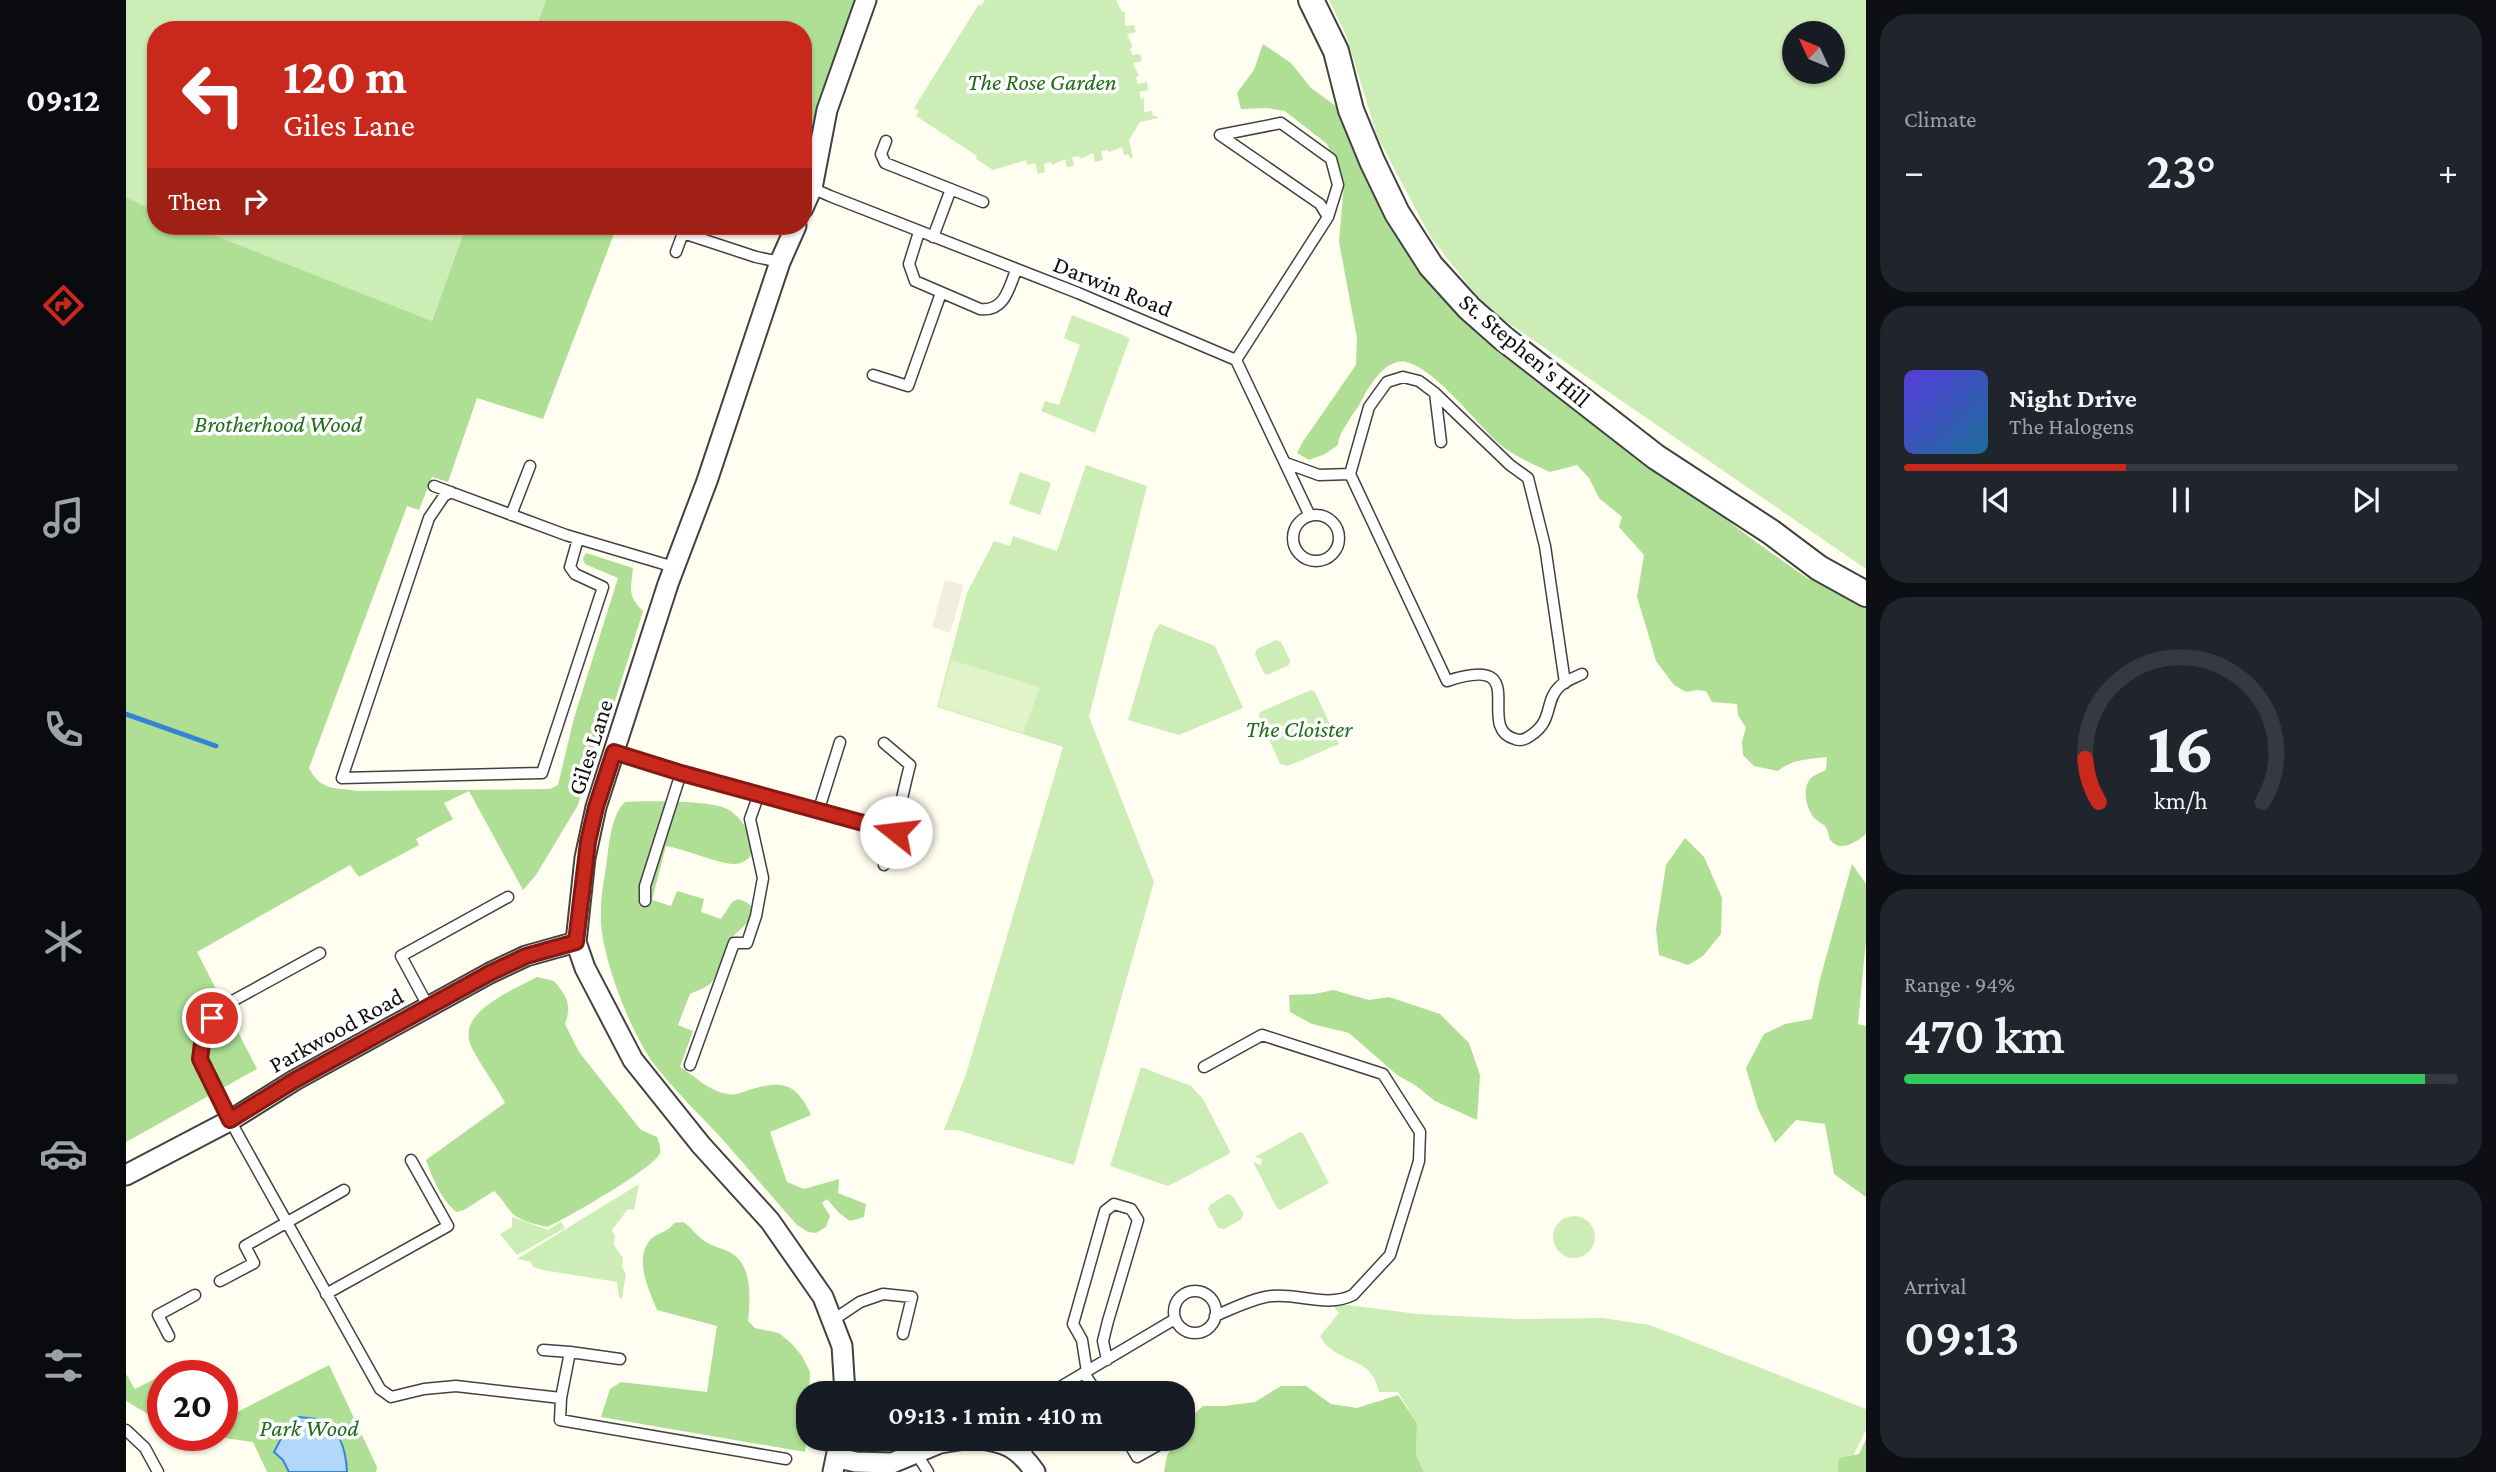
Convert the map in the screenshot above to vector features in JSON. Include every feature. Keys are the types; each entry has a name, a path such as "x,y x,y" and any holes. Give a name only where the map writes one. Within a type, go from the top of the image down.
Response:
{"street":[{"path":"812,168 827,110 866,0"},
{"name":"St. Stephen's Hill","path":"1311,0 1336,51 1351,110 1397,213 1431,265 1469,308 1503,338 1656,457 1771,532 1819,568 1866,594"},
{"name":"Giles Lane","path":"792,235 780,262 707,481 674,567 596,807 588,842 576,942 585,968 633,1060 701,1145 769,1221 823,1297 842,1346 844,1381"},
{"name":"Parkwood Road","path":"126,1175 230,1120 295,1080 428,1006 526,956 576,942"},
{"path":"837,1456 856,1462 895,1467 921,1451"}],"lane":[{"path":"1310,516 1236,360 1328,217 1338,185 1331,159 1281,123 1220,135 1320,204 1328,217"},
{"path":"886,141 881,154 886,163 983,202"},
{"name":"Darwin Road","path":"812,186 919,232 1236,360"},
{"path":"933,237 951,189"},
{"path":"919,232 909,264 912,277 919,284 980,309 998,307 1004,300 1016,270"},
{"path":"676,252 682,235"},
{"path":"689,235 780,262"},
{"path":"873,375 908,386 941,293"},
{"path":"1565,682 1545,546 1528,478 1510,465 1419,381 1403,377 1387,382 1369,407 1350,474 1447,681 1465,675 1482,674 1494,681 1500,691 1498,721 1505,733 1514,740 1525,739 1538,731 1547,719 1557,688 1582,674"},
{"path":"1435,393 1441,442"},
{"path":"1286,463 1319,475 1350,474"},
{"path":"511,515 530,466"},
{"path":"434,486 579,539 674,567"},
{"path":"451,492 444,496 429,518 342,778 542,773 604,587 575,574 570,567 579,539"},
{"path":"1310,516 1328,518 1334,523 1339,534 1339,542 1334,552 1320,561 1304,557 1294,544 1296,528 1310,516"},
{"path":"819,809 840,742"},
{"path":"884,743 910,765 898,810 896,832 884,865"},
{"path":"614,752 896,832 903,842"},
{"path":"645,901 645,886 681,773"},
{"path":"690,1065 733,943 747,943 757,916 763,878 750,819 759,794"},
{"path":"428,1006 401,956 508,897"},
{"path":"320,953 227,1004 212,1018 203,1036 200,1059 230,1120 380,1389 391,1397 424,1388 456,1386 561,1398"},
{"path":"1204,1067 1262,1035 1383,1074 1420,1132 1419,1161 1390,1255 1353,1296 1315,1300 1272,1296 1215,1316"},
{"path":"326,1294 449,1226 411,1160"},
{"path":"220,1281 254,1263 245,1246 344,1190"},
{"path":"1090,1381 1085,1372 1082,1340 1073,1324 1105,1211 1114,1204 1131,1209 1138,1220 1103,1341 1107,1360"},
{"path":"1192,1292 1210,1298 1216,1310 1207,1329 1195,1333 1182,1329 1175,1319 1177,1302 1185,1294 1192,1292"},
{"path":"833,1320 860,1302 883,1294 912,1297 903,1334"},
{"path":"169,1336 158,1315 195,1295"},
{"path":"1070,1381 1175,1319"},
{"path":"543,1350 620,1359"},
{"path":"569,1352 560,1420 786,1459"},
{"path":"126,1430 145,1448 158,1472"},
{"path":"1134,1451 1138,1457 1148,1451"},
{"path":"916,1453 928,1472"}],"green space":[{"path":"126,0 546,0 538,21 147,21 147,208 126,197"},
{"path":"546,0 855,0 812,134 812,21 538,21"},
{"name":"The Rose Garden","path":"985,0 1116,0 1122,12 1125,12 1125,26 1134,25 1136,32 1127,34 1133,47 1130,48 1132,55 1140,54 1142,61 1133,63 1139,76 1136,77 1138,84 1147,82 1148,90 1139,92 1141,99 1144,98 1144,112 1152,111 1153,116 1158,118 1140,122 1129,140 1133,158 1128,154 1124,155 1122,147 1109,152 1101,151 1103,160 1095,162 1093,153 1080,159 1079,156 1072,157 1074,166 1067,167 1065,159 1052,165 1051,162 1044,164 1045,172 1038,174 1035,163 1027,165 1026,160 993,170 976,159 977,156 916,116 919,111 914,108 979,4 981,6"},
{"path":"1329,0 1866,0 1866,569 1485,307 1430,236 1377,136 1346,35"},
{"path":"1263,44 1291,63 1311,88 1340,109 1387,216 1649,461 1807,578 1866,600 1866,834 1863,837 1849,845 1835,844 1825,826 1810,811 1806,796 1808,782 1826,770 1827,757 1795,762 1778,771 1754,766 1743,755 1742,741 1746,728 1738,715 1737,704 1712,702 1706,691 1686,692 1674,685 1656,661 1637,597 1644,555 1619,527 1622,517 1599,498 1589,478 1577,465 1550,472 1514,454 1495,440 1441,384 1417,366 1406,362 1392,364 1375,379 1344,428 1338,445 1309,460 1297,453 1356,365 1357,338 1339,242 1344,183 1327,144 1285,111 1267,108 1241,109 1237,93 1254,70"},
{"name":"Brotherhood Wood","path":"126,197 147,208 147,235 214,235 432,321 463,235 614,235 543,419 477,398 448,482 432,477 419,510 407,506 309,768 318,781 328,787 357,791 550,789 558,785 574,718 618,578 585,564 583,558 586,553 633,568 632,596 643,611 615,701 604,710 578,805 536,875 523,890 469,791 444,803 453,819 416,839 419,845 359,877 350,865 197,952 257,1069 126,1142"},
{"path":"214,235 463,235 432,321"},
{"path":"1072,315 1130,338 1095,433 1041,411 1045,401 1059,405 1080,345 1064,338"},
{"path":"1086,465 1147,486 1089,717 1154,882 1074,1165 957,1130 944,1130 966,1074 1063,747 937,707 967,593 994,541 1010,546 1013,536 1057,551"},
{"path":"1020,472 1051,483 1040,515 1009,504"},
{"path":"1160,624 1215,646 1243,708 1179,735 1128,720 1154,632"},
{"path":"1276,640 1281,642 1290,660 1289,665 1267,675 1255,654 1257,649"},
{"path":"951,660 1040,687 1023,733 938,706"},
{"name":"The Cloister","path":"1311,690 1315,692 1339,744 1288,766 1280,764 1259,716 1260,712"},
{"path":"625,802 678,802 718,806 734,814 747,830 751,839 750,856 745,861 734,864 666,846 652,900 671,906 677,891 704,899 701,912 721,919 732,902 738,899 752,908 750,919 728,944 714,979 690,994 678,1025 693,1031 680,1067 709,1087 728,1094 770,1085 787,1086 793,1090 800,1096 811,1115 770,1132 787,1182 804,1189 839,1179 838,1193 866,1204 864,1217 850,1221 827,1199 822,1203 830,1216 826,1227 816,1233 808,1232 797,1225 648,1056 620,998 607,956 601,921 611,833 616,815"},
{"path":"1685,838 1704,857 1722,898 1721,934 1703,956 1688,965 1659,955 1656,929 1666,865"},
{"path":"1852,864 1866,884 1866,940 1858,1024 1866,1026 1866,1197 1834,1174 1825,1124 1796,1120 1775,1143 1758,1109 1746,1068 1764,1034 1785,1024 1812,1019 1820,979"},
{"path":"537,977 554,981 562,991 568,1006 565,1024 579,1052 641,1130 657,1137 660,1149 655,1160 627,1181 547,1227 517,1217 494,1191 457,1212 442,1196 426,1160 505,1103 471,1046 469,1034 472,1022 490,1003"},
{"path":"1333,990 1369,1000 1389,997 1440,1014 1469,1043 1480,1075 1477,1120 1435,1101 1397,1075 1349,1033 1312,1024 1290,1012 1289,995"},
{"path":"1141,1067 1191,1086 1203,1099 1230,1151 1229,1154 1168,1186 1110,1166"},
{"path":"1300,1132 1303,1133 1329,1183 1280,1210 1253,1162 1261,1165 1262,1159 1255,1157"},
{"path":"639,1184 634,1210 628,1209 612,1230 615,1236 614,1245 623,1258 622,1267 626,1274 622,1298 619,1298 617,1282 543,1270 533,1267 531,1262 517,1259"},
{"path":"1227,1194 1233,1196 1243,1213 1242,1219 1224,1229 1218,1228 1208,1209"},
{"path":"1574,1216 1589,1222 1595,1237 1589,1252 1574,1258 1559,1252 1553,1237 1559,1222"},
{"path":"512,1217 548,1230 561,1222 565,1228 517,1255 500,1234 512,1227"},
{"path":"683,1222 700,1238 733,1254 739,1260 749,1285 748,1321 755,1328 779,1333 802,1356 810,1372 810,1381 796,1381 796,1450 601,1417 610,1389 621,1382 707,1392 717,1326 657,1310 644,1274 643,1255 646,1247 651,1239 674,1223"},
{"path":"1331,1303 1418,1314 1515,1319 1603,1318 1650,1325 1866,1409 1866,1430 1845,1472 1424,1472 1416,1455 1417,1423 1398,1392 1379,1392 1369,1371 1335,1352 1320,1336 1339,1313"},
{"name":"Park Wood","path":"329,1365 377,1467 376,1472 267,1472 253,1442 238,1440 238,1412"},
{"path":"126,1374 135,1389 147,1383 147,1413 126,1401"},
{"path":"1281,1386 1306,1386 1331,1404 1357,1408 1398,1395 1417,1423 1416,1455 1424,1472 1164,1472 1170,1451 1195,1451 1195,1413 1203,1406 1255,1402"},
{"path":"1866,1439 1866,1472 1838,1472 1839,1458 1859,1454"}],"shaded area":[{"path":"945,580 964,585 950,633 932,627"}],"water":[{"path":"298,1417 320,1420 333,1429 344,1449 347,1472 289,1472 283,1460 274,1452 287,1427"}],"waterway":[{"path":"126,714 216,746"}],"route":[{"path":"212,1018 203,1036 200,1059 230,1120 295,1080 490,973 526,956 576,942 588,842 614,752 896,832"}]}
